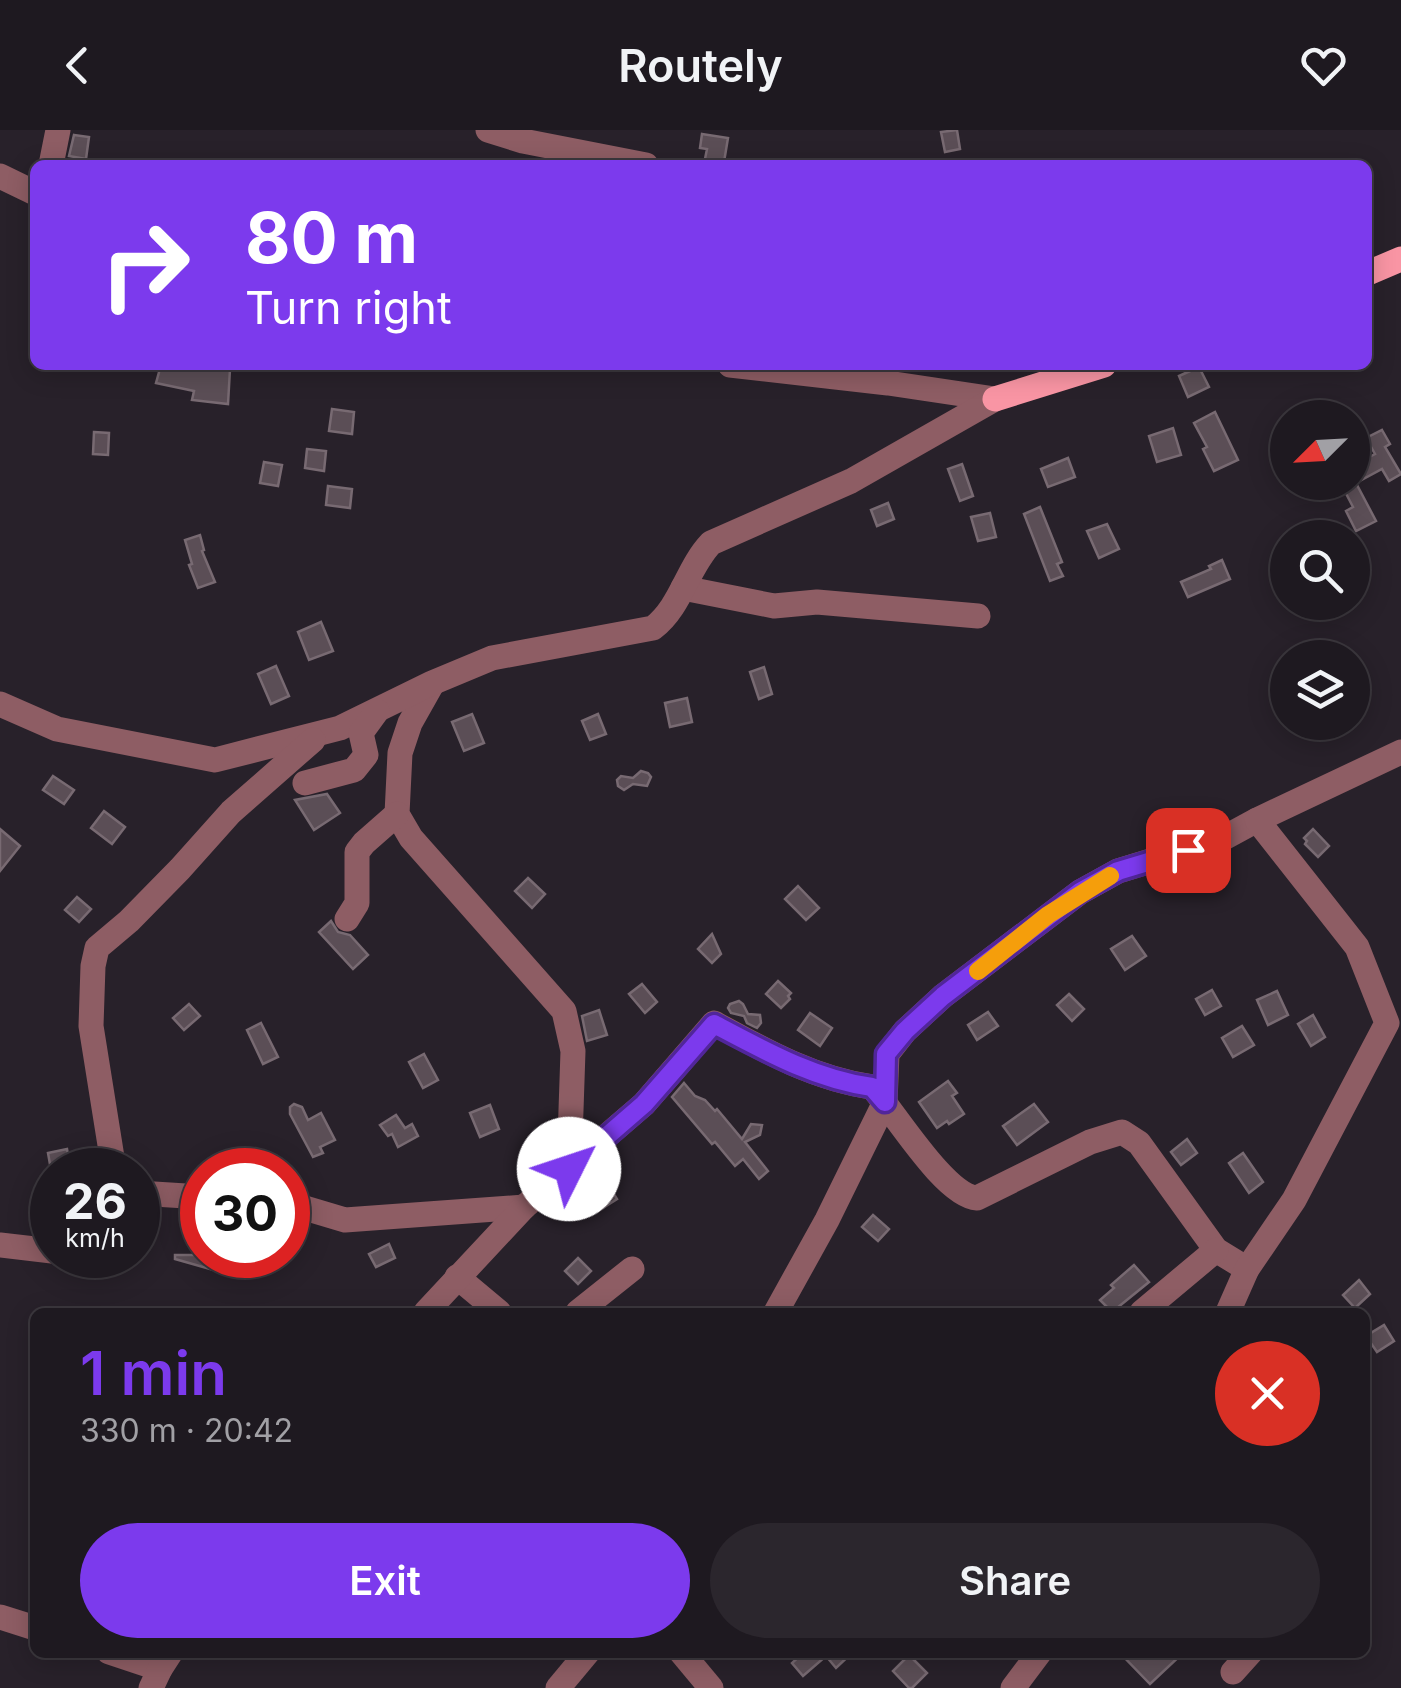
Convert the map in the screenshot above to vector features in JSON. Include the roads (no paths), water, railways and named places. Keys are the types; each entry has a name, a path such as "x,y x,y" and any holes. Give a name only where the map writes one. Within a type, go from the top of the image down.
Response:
{"main road":[{"path":"1372,272 1401,259"},
{"path":"995,399 1088,370"}],"street":[{"path":"51,160 58,130"},
{"path":"488,130 621,160"},
{"path":"0,176 30,191"},
{"path":"817,370 886,374 995,399"},
{"path":"0,704 56,728 215,760 318,735 492,658 653,628 663,621 698,556 711,543 850,481 995,399"},
{"path":"683,588 774,606 817,602 978,616"},
{"path":"432,683 410,723 400,752 397,814 411,838 564,1011 573,1051 569,1169"},
{"path":"305,783 354,770 366,755 362,733 378,710"},
{"path":"110,1148 91,1026 96,948 142,908 231,812 318,735"},
{"path":"778,1308 828,1220 885,1102 886,1054 943,996 1080,892 1118,871 1222,839 1401,752"},
{"path":"347,919 357,902 357,852 397,814"},
{"path":"1230,1308 1247,1269 1294,1200 1387,1024 1357,947 1257,820"},
{"path":"430,1308 524,1207 644,1104 714,1024 776,1057 843,1083 872,1087 941,1176 967,1197 977,1198 1090,1142 1122,1132 1140,1143 1216,1250 1247,1269"},
{"path":"310,1210 345,1220 524,1207"},
{"path":"0,1245 30,1248"},
{"path":"1147,1308 1216,1250"},
{"path":"583,1308 632,1269"},
{"path":"458,1276 494,1308"},
{"path":"0,1617 30,1626"},
{"path":"126,1658 161,1670"},
{"path":"558,1688 583,1658"},
{"path":"685,1658 711,1688"},
{"path":"1013,1688 1036,1658"},
{"path":"1232,1672 1245,1658"}]}
